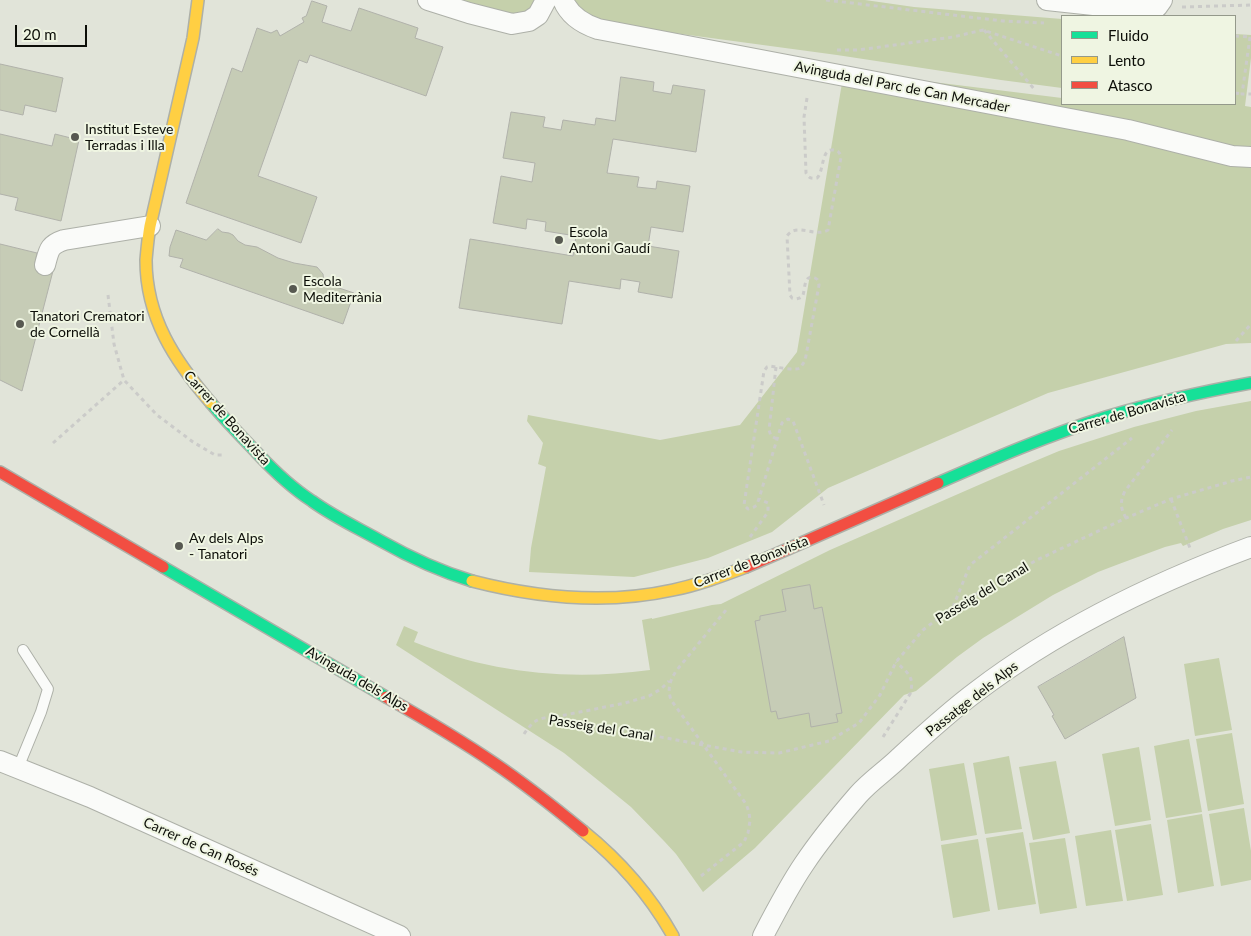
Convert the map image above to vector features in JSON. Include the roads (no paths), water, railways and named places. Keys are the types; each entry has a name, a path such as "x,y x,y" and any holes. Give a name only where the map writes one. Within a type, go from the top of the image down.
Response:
{"street":[{"name":"Carrer de Bonavista","path":"198,0 193,38 150,226 148,245 146,269 156,316 163,336 176,359 197,387 245,442 277,474 310,500 353,527 417,561 470,580 518,592 563,598 604,599 646,595 693,585 742,569 1055,434 1164,401 1222,388 1251,384"},
{"path":"428,0 512,24 529,21 538,15 546,0"},
{"name":"Avinguda del Parc de Can Mercader","path":"563,0 571,14 587,26 598,29 1128,130 1232,156 1251,157"},
{"path":"1047,0 1140,10 1157,7 1162,1"},
{"path":"45,265 50,248 55,243 150,226"},
{"name":"Avinguda dels Alps","path":"0,472 481,753 549,803 610,854 655,906 673,936"},
{"name":"Passatge dels Alps","path":"763,936 804,863 854,800 945,717 999,675 1074,627 1147,590 1251,548"},
{"name":"Carrer de Can Rosés","path":"9,764 90,797 400,936"}],"lane":[{"path":"9,764 41,712 48,689 23,650"}],"place":[{"name":"Institut Esteve Terradas i Illa","path":"75,137"},
{"name":"Escola Antoni Gaudí","path":"559,240"},
{"name":"Escola Mediterrània","path":"293,289"},
{"name":"Tanatori Crematori de Cornellà","path":"20,324"},
{"name":"Av dels Alps - Tanatori","path":"179,546"}]}
